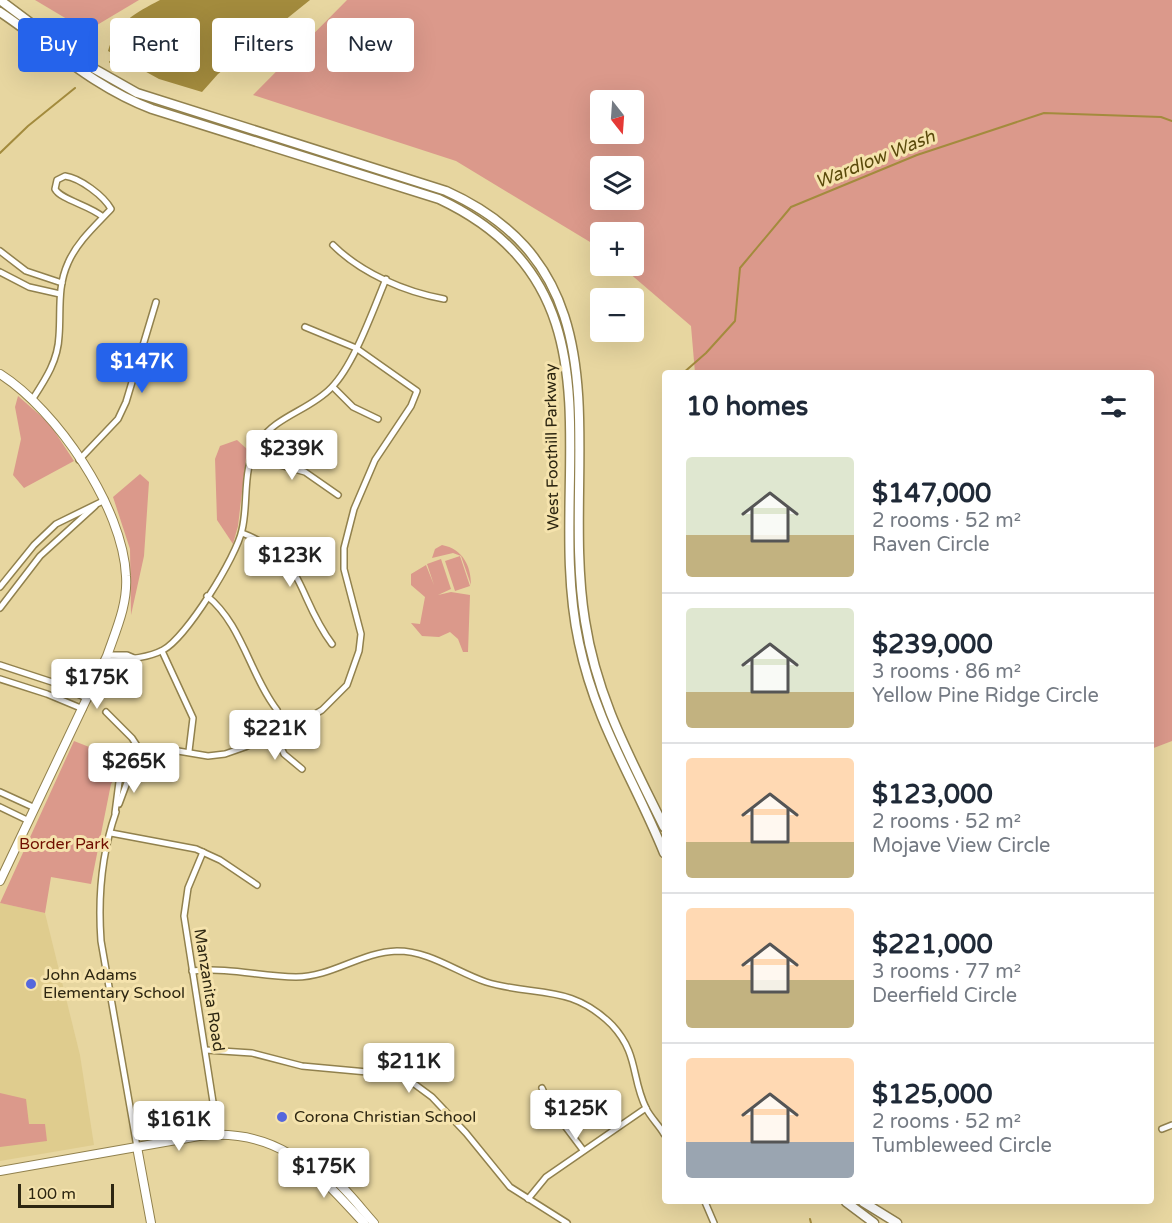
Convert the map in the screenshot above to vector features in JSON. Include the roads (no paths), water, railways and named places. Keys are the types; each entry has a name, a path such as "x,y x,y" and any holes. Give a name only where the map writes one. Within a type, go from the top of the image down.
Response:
{"main road":[{"name":"West Foothill Parkway","path":"0,0 109,79 137,93 427,184 464,199 514,234 539,264 553,286 569,324 576,361 582,605 592,656 614,725 662,823"},
{"name":"West Foothill Parkway","path":"0,12 98,84 152,109 439,199 478,219 497,233 521,258 536,278 554,313 565,357 570,570 578,642 587,678 607,736 662,849"},
{"path":"152,109 167,110 219,125 232,124"},
{"path":"849,1204 874,1223"},
{"path":"866,1204 897,1223"}],"street":[{"path":"32,400 49,375 56,357 59,339 60,294 74,252 111,209 108,202 75,179 65,176 57,180 55,189 60,196 84,204 103,218"},
{"path":"333,245 349,261 420,295 444,299"},
{"path":"0,251 26,271 62,283"},
{"path":"0,272 29,287 60,294"},
{"path":"106,658 134,658 162,651 178,636 231,563 242,533 251,457 266,432 333,387 356,348 386,279"},
{"path":"79,460 118,419 133,384 156,302"},
{"path":"151,1223 100,941 100,892 119,782 124,773 145,758 172,750 189,751 208,756 225,754 302,722 331,703 346,685 359,651 360,634 344,569 344,548 354,509 375,460 411,406 417,391 356,348 304,327"},
{"path":"0,374 49,416 105,500 122,550 126,576 120,620 106,658 0,881"},
{"path":"333,387 353,407 378,419"},
{"path":"251,457 305,472 338,495"},
{"path":"0,587 34,545 56,524 105,500"},
{"path":"0,608 40,556 95,506"},
{"path":"242,533 265,542 284,558 297,574 317,624 332,644"},
{"path":"207,596 227,615 262,690 277,711"},
{"path":"162,651 193,718 189,751"},
{"path":"0,665 52,682 88,699"},
{"path":"0,679 83,709"},
{"path":"106,712 132,738 145,758"},
{"path":"274,732 284,754 302,769"},
{"path":"0,792 35,808"},
{"path":"0,807 29,821"},
{"path":"111,832 202,852 220,860 257,885"},
{"name":"Manzanita Road","path":"202,852 188,888 184,916 218,1134"},
{"path":"192,971 244,970 307,976 319,974 362,957 397,951 433,958 485,982 559,993 595,1012 623,1039 632,1055 646,1108 662,1131"},
{"path":"206,1050 252,1053 302,1066 389,1074 409,1080 432,1097 466,1133 510,1187 567,1223"},
{"path":"542,1089 550,1107 583,1150"},
{"path":"528,1199 546,1177 646,1108"},
{"path":"1162,1129 1172,1125"},
{"path":"0,1171 218,1134 269,1143 302,1160 314,1163 334,1180 374,1223"},
{"path":"302,1160 364,1223"},
{"path":"706,1204 714,1223"}],"waterway":[{"path":"0,153 28,126 75,88"},
{"name":"Wardlow Wash","path":"687,370 706,353 735,321 740,268 791,207 917,155 1044,113 1161,117 1172,121"},
{"name":"Wardlow Wash","path":"810,1219 811,1223"}],"place":[{"name":"John Adams Elementary School","path":"31,984"},
{"name":"Corona Christian School","path":"282,1117"}],"park label":[{"name":"Border Park","path":"64,844"}]}
